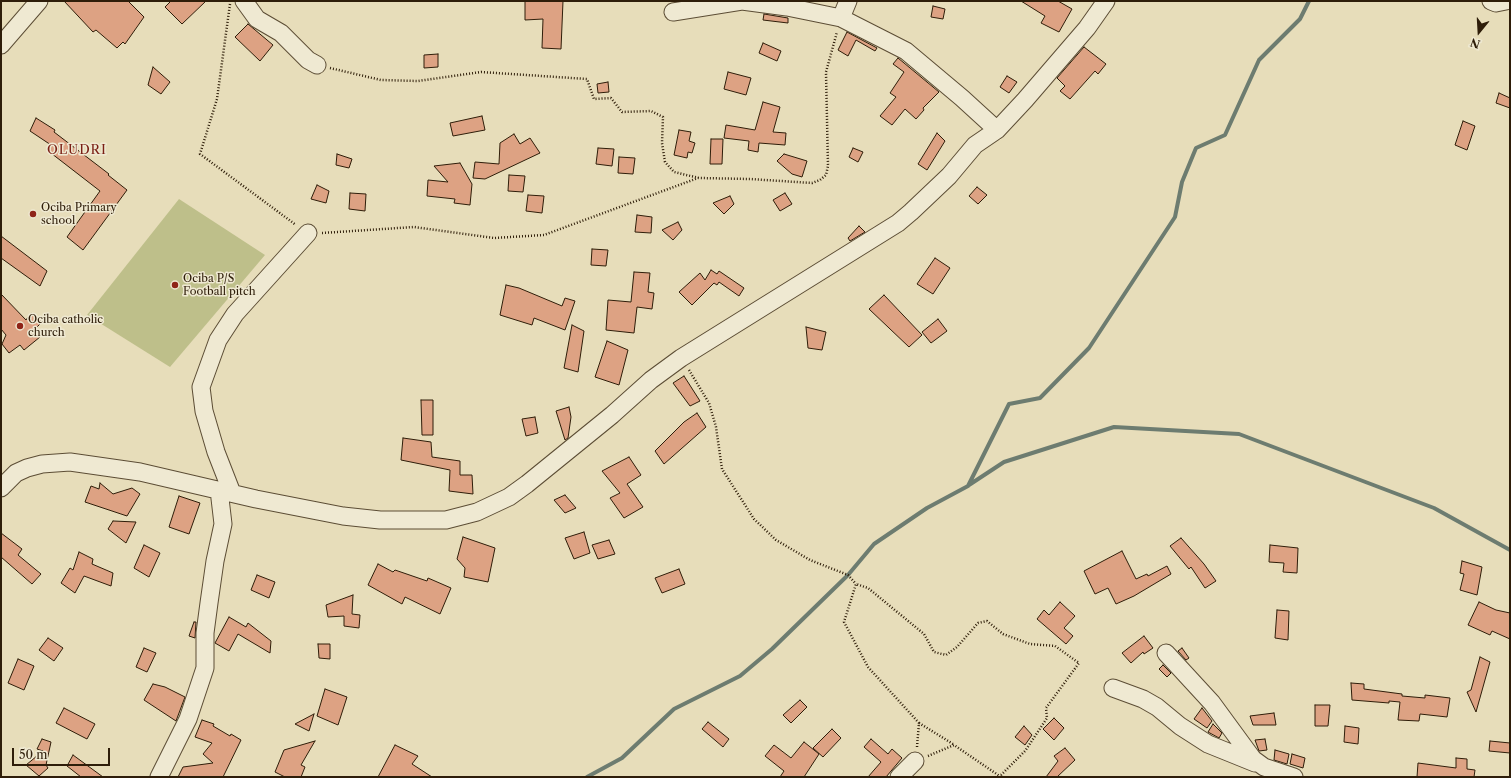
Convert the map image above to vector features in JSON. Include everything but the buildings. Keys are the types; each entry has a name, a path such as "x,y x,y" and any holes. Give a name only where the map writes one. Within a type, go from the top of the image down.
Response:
{"street":[{"path":"1,45 39,1"},
{"path":"244,1 257,19 281,34 308,60 317,65"},
{"path":"673,12 742,1 787,7 841,18 906,51 997,130"},
{"path":"841,18 848,1"},
{"path":"1,488 16,473 27,468 42,464 70,462 140,472 343,516 380,520 446,520 477,512 509,497 527,484 612,415 651,380 681,358 898,223 928,197 975,145 997,130 1087,28 1106,1"},
{"path":"1491,1 1496,3 1506,1"},
{"path":"159,777 188,719 205,668 205,633 215,561 224,524 226,491 204,411 201,387 218,340 235,314 308,234"},
{"path":"1166,653 1212,703 1248,754 1257,764"},
{"path":"1113,688 1143,699 1157,707 1180,726 1208,744 1294,777"},
{"path":"899,777 915,761"}],"path":[{"path":"230,1 217,99 200,154 308,234 414,227 494,238 544,236 698,178"},
{"path":"317,65 381,80 418,81 481,72 587,80 594,99 611,98 622,112 650,110 663,117 662,143 665,162 674,172 698,178 738,178 812,183 820,180 826,175 828,166 826,72 841,18"},
{"path":"681,358 709,403 716,428 722,468 754,519 776,540 810,560 848,575 856,584 868,588 924,634 934,652 946,656 957,647 978,623 987,621 1003,634 1030,644 1055,646 1079,663 1046,708 1047,718 1025,751 1001,776 919,723 868,667 844,622 856,584"},
{"path":"919,723 915,761 954,745"}],"green space":[{"name":"Ociba P/S Football pitch","path":"179,199 265,255 170,367 87,315"}],"waterway":[{"path":"587,777 622,758 674,709 740,676 772,649 848,575 874,544 927,508 968,486 1009,404 1040,398 1089,348 1175,217 1182,182 1196,148 1225,135 1259,60 1300,19 1309,1"},
{"path":"969,485 1004,462 1114,427 1239,434 1434,508 1510,550"}],"place":[{"name":"Ociba Primary school","path":"33,214"},
{"name":"Ociba P/S Football pitch","path":"175,285"},
{"name":"Ociba catholic church","path":"20,326"}],"district":[{"name":"OLUDRI","path":"77,150"}]}
